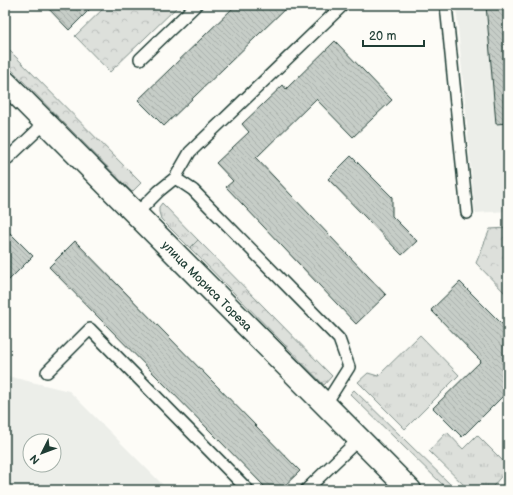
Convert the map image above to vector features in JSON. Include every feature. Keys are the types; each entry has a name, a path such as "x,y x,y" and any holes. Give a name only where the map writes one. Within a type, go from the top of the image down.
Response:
{"main road":[{"name":"улица Мориса Тореза","path":"5,82 410,490"}],"lane":[{"path":"140,59 196,5"},
{"path":"136,214 175,178 190,152 342,5"},
{"path":"446,5 467,213"},
{"path":"5,161 45,123"},
{"path":"175,178 193,190 339,339 349,367 325,405"},
{"path":"47,372 90,329 248,490"},
{"path":"306,490 359,439"}],"shaded area":[{"path":"456,5 508,5 508,211 475,213"},
{"path":"7,376 69,391 168,490 5,490 5,378"}],"green space":[{"path":"107,5 179,5 110,72 75,36"},
{"path":"5,46 141,183 132,192 5,63"},
{"path":"162,203 198,240 190,248 161,219 159,207"},
{"path":"508,228 508,296 476,263 490,229"},
{"path":"198,240 332,376 324,385 190,248"},
{"path":"420,335 459,375 405,429 358,382 368,373 378,376"},
{"path":"354,390 456,490 448,490 350,394"},
{"path":"447,432 463,449 477,435 508,466 490,490 469,490 429,451"}],"building":[{"path":"45,5 94,5 69,30"},
{"path":"236,5 289,5 164,126 138,100"},
{"path":"486,5 508,5 508,123 496,124"},
{"path":"335,41 392,100 353,137 316,99 256,158 386,295 356,324 226,187 233,181 216,163 249,132 242,124 283,85 286,89"},
{"path":"351,156 392,197 392,216 417,241 402,255 328,179"},
{"path":"5,228 33,256 5,284"},
{"path":"75,241 300,471 280,490 268,490 49,267"},
{"path":"460,282 508,330 508,391 462,437 433,408 481,361 431,310"}]}
